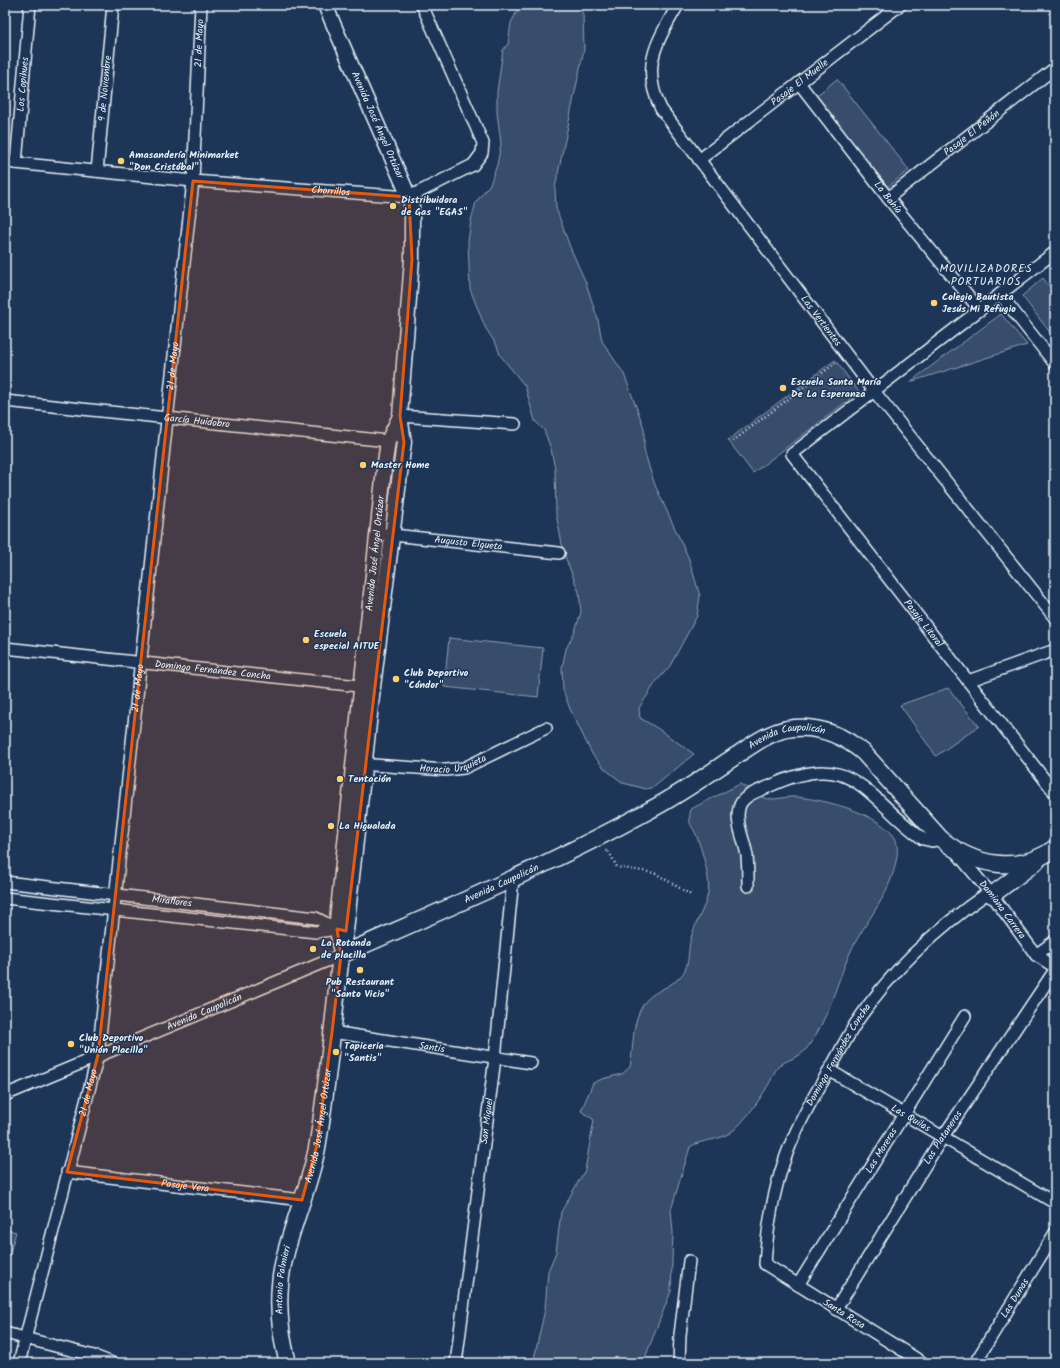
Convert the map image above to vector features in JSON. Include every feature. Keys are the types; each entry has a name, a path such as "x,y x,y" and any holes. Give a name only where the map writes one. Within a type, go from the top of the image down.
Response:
{"main road":[{"name":"Avenida Caupolicán","path":"341,955 513,879 651,810 765,737 788,729 812,728 844,738 863,752 947,843 973,859 998,864 1024,862 1051,850"},
{"path":"990,894 1051,850"},
{"name":"Avenida José Ángel Ortúzar","path":"302,1200 317,1145 341,955"},
{"name":"Antonio Palmieri","path":"288,1363 280,1318 280,1281 286,1251 302,1200"}],"street":[{"name":"Los Copihues","path":"10,163 30,5"},
{"name":"9 de Noviembre","path":"97,171 113,5"},
{"name":"21 de Mayo","path":"19,1363 98,1056 192,181 201,5"},
{"name":"Avenida José Ángel Ortúzar","path":"325,5 409,197 412,207 412,260 400,416 404,442 392,534 367,687"},
{"path":"409,197 474,165 482,153 483,143 422,5"},
{"name":"Las Vertientes","path":"678,5 655,46 651,69 651,79 656,100 661,109 874,391 1055,618"},
{"name":"Pasaje El Muelle","path":"699,160 900,5"},
{"name":"Pasaje El Peñón","path":"888,198 1055,68"},
{"name":"La Bahía","path":"798,83 888,198 980,310"},
{"name":"Chorrillos","path":"10,163 192,181 409,197"},
{"path":"874,391 1055,252"},
{"path":"1000,294 1055,364"},
{"name":"Pasaje Litoral","path":"874,391 792,454 1055,793"},
{"name":"García Huidobro","path":"5,401 388,442"},
{"name":"Avenida José Ángel Ortúzar","path":"341,955 341,930 367,687 377,534 388,442 400,416"},
{"path":"400,416 515,424"},
{"name":"Augusto Elgueta","path":"377,534 392,534 559,553"},
{"name":"Domingo Fernández Concha","path":"5,648 367,687"},
{"path":"968,681 1055,650"},
{"name":"Horacio Urquieta","path":"359,764 446,770 464,768 546,728"},
{"path":"748,886 747,855 741,834 739,808 745,798 791,776 809,771 825,770 857,781 923,839 947,843"},
{"name":"Damiana Carrera","path":"947,843 990,894 1036,955 1055,969"},
{"name":"San Miguel","path":"456,1363 495,1058 513,879"},
{"name":"Miraflores","path":"5,882 316,918 341,930"},
{"name":"Domingo Fernández Concha","path":"765,1264 771,1207 784,1158 804,1112 856,1023 888,980 906,960 940,928 990,894"},
{"name":"Miraflores","path":"5,898 114,912 316,932 341,930"},
{"path":"1036,955 1055,941"},
{"name":"Avenida Caupolicán","path":"5,1095 341,955"},
{"name":"Los Plataneros","path":"836,1309 942,1138 1055,969"},
{"name":"Las Moreras","path":"798,1285 965,1016"},
{"name":"Santis","path":"332,1032 531,1063"},
{"name":"Las Quilas","path":"829,1070 905,1114 942,1138 1055,1203"},
{"name":"Pasaje Vera","path":"67,1172 302,1200"},
{"name":"Las Dunas","path":"975,1363 1055,1233"},
{"path":"679,1363 680,1335 689,1261"},
{"name":"Santa Rosa","path":"765,1264 923,1363"},
{"path":"5,1333 94,1356 112,1363"}],"path":[{"path":"733,441 847,355"},
{"path":"600,853 608,850 618,867 655,874 691,895"}],"highlighted area":[{"path":"193,181 409,197 412,259 400,416 404,442 346,931 337,929 341,955 332,1032 317,1145 302,1200 67,1172 98,1055"}],"shaded area":[{"path":"520,5 577,5 583,14 584,49 555,188 556,208 570,247 586,283 598,320 602,341 624,374 637,409 644,428 644,449 655,485 689,559 700,596 697,616 670,666 656,682 639,708 640,718 694,754 654,787 646,789 623,783 605,769 592,754 570,709 563,690 562,668 566,649 575,631 581,612 579,592 564,554 556,514 555,469 551,449 544,430 535,421 525,386 500,355 497,346 485,327 470,289 468,241 471,221 476,202 490,184 497,165 501,144 497,112 497,92 503,50 508,44 511,23"},
{"path":"837,79 909,170 888,187 816,96"},
{"path":"1043,278 1055,294 1055,339 1022,296"},
{"path":"1001,314 1027,345 910,382"},
{"path":"835,360 859,392 753,473 728,440"},
{"path":"449,638 543,648 538,697 444,687"},
{"path":"948,688 979,726 936,756 900,705"},
{"path":"740,784 764,798 772,799 797,797 822,801 849,808 874,820 885,827 896,839 897,857 891,879 882,899 849,955 826,1015 807,1048 801,1054 779,1066 756,1104 734,1130 723,1137 694,1144 690,1147 671,1210 673,1232 671,1291 643,1363 533,1363 545,1309 548,1271 556,1252 561,1212 585,1170 594,1120 581,1111 593,1083 622,1074 630,1067 636,1020 639,1012 650,997 670,985 683,974 687,964 691,938 705,905 709,887 703,857 697,837 690,822 691,809"},
{"path":"5,1229 16,1232 6,1266 5,1265"}],"place":[{"name":"Amasandería Minimarket \"Don Cristóbal\"","path":"121,161"},
{"name":"Distribuidora de Gas \"EGAS\"","path":"393,206"},
{"name":"Colegio Bautista Jesús Mi Refugio","path":"934,303"},
{"name":"Escuela Santa María De La Esperanza","path":"783,388"},
{"name":"Master Home","path":"363,465"},
{"name":"Escuela especial AITUE","path":"306,640"},
{"name":"Club Deportivo \"Cóndor\"","path":"396,679"},
{"name":"Tentación","path":"340,779"},
{"name":"La Higualada","path":"331,826"},
{"name":"La Rotonda de placilla","path":"313,949"},
{"name":"Pub Restaurant \"Santo Vicio\"","path":"360,970"},
{"name":"Club Deportivo \"Unión Placilla\"","path":"71,1044"},
{"name":"Tapiceria \"Santis\"","path":"336,1052"}],"district":[{"name":"MOVILIZADORES PORTUARIOS","path":"986,275"}]}
